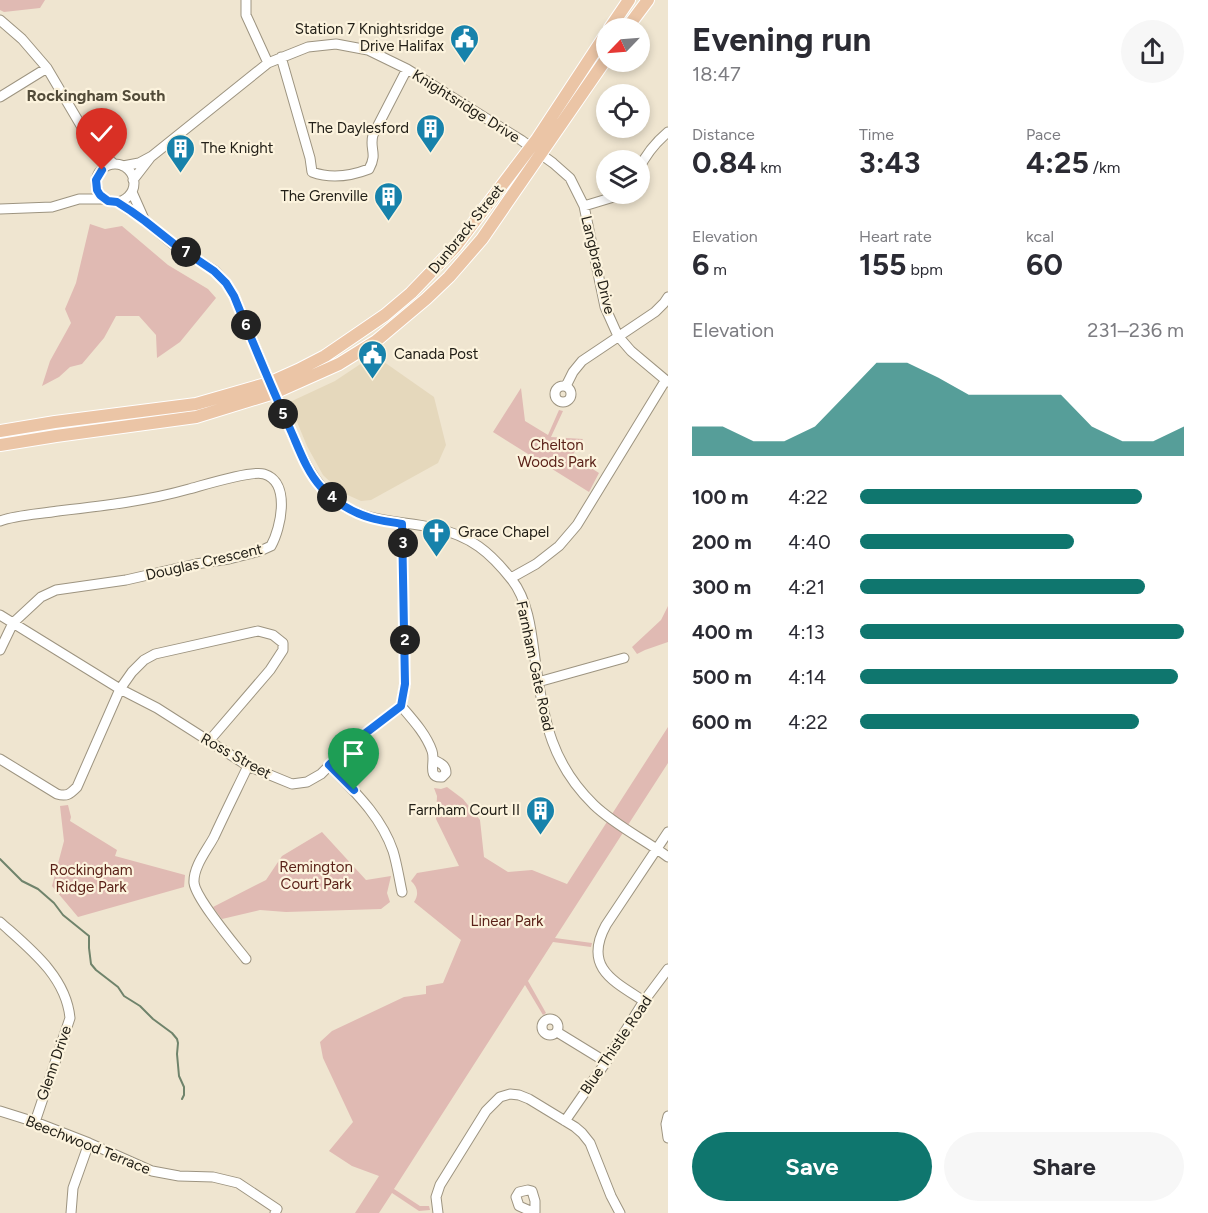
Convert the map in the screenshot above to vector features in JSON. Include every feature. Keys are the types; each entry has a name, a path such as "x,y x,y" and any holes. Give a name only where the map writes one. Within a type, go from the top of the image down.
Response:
{"main road":[{"path":"617,18 629,0"},
{"path":"634,18 648,0"},
{"name":"Dunbrack Street","path":"536,151 596,51"},
{"name":"Dunbrack Street","path":"0,445 196,417 271,388 325,356 385,315 411,293 456,246 536,151 596,72"},
{"name":"Dunbrack Street","path":"0,431 196,404 271,388"}],"street":[{"path":"246,0 246,15 268,63"},
{"path":"0,20 22,39 47,69 93,146 97,159 97,190 104,199"},
{"name":"Knightsridge Drive","path":"119,165 139,163 152,156 268,63 308,47 336,44 368,50 407,69 536,151"},
{"path":"281,57 312,172 324,177 346,175 369,169 374,155 371,142 373,135 407,69"},
{"path":"0,97 47,69"},
{"path":"650,150 668,132"},
{"path":"93,146 132,174 132,192 145,221"},
{"name":"Langbrae Drive","path":"536,151 570,178 584,206 605,307 618,336 631,351 667,381"},
{"name":"Knightsridge Drive","path":"133,180 152,156"},
{"path":"79,199 105,167 119,165"},
{"path":"0,209 52,207 79,199 104,199 117,202 132,192"},
{"name":"Farnham Gate Road","path":"117,202 214,271 226,283 234,296 271,388 312,476 321,487 336,501 370,518 434,528 465,538 489,553 518,588 526,610 544,714 553,747 571,779 595,806 668,857"},
{"path":"584,206 596,202"},
{"path":"566,386 582,361 655,312 668,297"},
{"path":"510,578 536,564 560,546 577,525 614,462 667,381"},
{"name":"Douglas Crescent","path":"0,521 137,500 256,472 270,476 278,485 282,495 279,529 271,546 228,559 126,580 56,590 41,597 13,623"},
{"path":"402,524 406,675 401,706 417,724 430,746 434,760"},
{"name":"Ross Street","path":"0,615 120,689 157,708 248,766 292,784 307,782 321,774 350,745 401,706"},
{"path":"0,650 13,623"},
{"path":"0,759 57,794 64,796 70,794 77,787 120,689 144,660 155,654 258,631 273,635 283,643 283,650 270,670 209,741"},
{"path":"538,682 624,658"},
{"path":"329,765 372,810 385,832 393,850 402,892"},
{"path":"246,959 199,897 194,884 201,860 248,766"},
{"path":"644,1002 605,972 600,964 598,946 606,925 668,832"},
{"name":"Glenn Drive","path":"0,922 37,956 52,974 59,983 69,1006 70,1018 35,1122"},
{"name":"Blue Thistle Road","path":"565,1121 668,969"},
{"path":"557,1032 606,1062"},
{"path":"438,1213 436,1197 440,1185 486,1111 500,1097 510,1094 529,1099 582,1133 590,1143 620,1213"},
{"name":"Beechwood Terrace","path":"0,1112 35,1122 152,1171 179,1176 213,1177 238,1183 276,1211"},
{"path":"668,1116 666,1124 668,1138"},
{"path":"71,1213 73,1188 89,1143"}],"shaded area":[{"path":"374,355 434,397 446,445 438,463 371,500 361,501 341,492 323,475 307,446 290,405 292,401 335,381"}],"green space":[{"path":"0,0 45,0 40,8 4,12 0,10"},
{"path":"90,224 105,229 122,226 168,265 208,289 216,298 180,342 157,358 156,335 139,316 116,316 104,338 82,364 70,367 59,377 42,386 50,361 71,323 65,309 76,283"},
{"name":"Chelton Woods Park","path":"521,388 525,421 548,435 559,410 563,411 551,437 583,439 572,456 599,473 589,492 493,432"},
{"path":"668,606 668,642 637,654 632,647 661,620"},
{"name":"Linear Park","path":"668,727 668,763 555,938 592,943 591,947 553,942 528,981 546,1013 543,1015 525,985 394,1189 420,1206 429,1206 430,1210 419,1211 392,1193 379,1213 355,1213 379,1176 352,1166 329,1151 353,1122 323,1058 320,1042 332,1031 404,997 426,994 426,986 443,983 461,940 414,902 417,891 411,881 417,873 459,866 436,819 437,796 434,788 447,787 463,799 480,820 484,857 508,872 532,870 567,884"},
{"name":"Rockingham Ridge Park","path":"68,805 70,821 117,850 115,856 185,875 184,887 78,917 52,886 64,841 60,806"},
{"name":"Remington Court Park","path":"322,832 366,880 391,876 387,893 390,902 381,909 286,912 260,910 222,919 213,907 266,880 282,856"}],"waterway":[{"path":"0,859 22,881 38,889 54,903 63,915 89,936 91,964 96,970 177,1039 179,1076 184,1087 182,1099"}],"place":[{"name":"Station 7 Knightsridge Drive Halifax","path":"465,64"},
{"name":"The Daylesford","path":"430,154"},
{"name":"The Knight","path":"180,174"},
{"name":"The Grenville","path":"389,222"},
{"name":"Canada Post","path":"373,380"},
{"name":"Grace Chapel","path":"437,558"},
{"name":"Farnham Court II","path":"541,836"}],"district":[{"name":"Rockingham South","path":"96,95"}],"route":[{"path":"102,170 96,180 96,185 104,199 117,202 145,221 214,271 226,283 234,296 294,438 312,476 321,487 336,501 354,511 370,518 402,524 405,684 401,706 387,719 350,745 329,765 354,790"}]}
